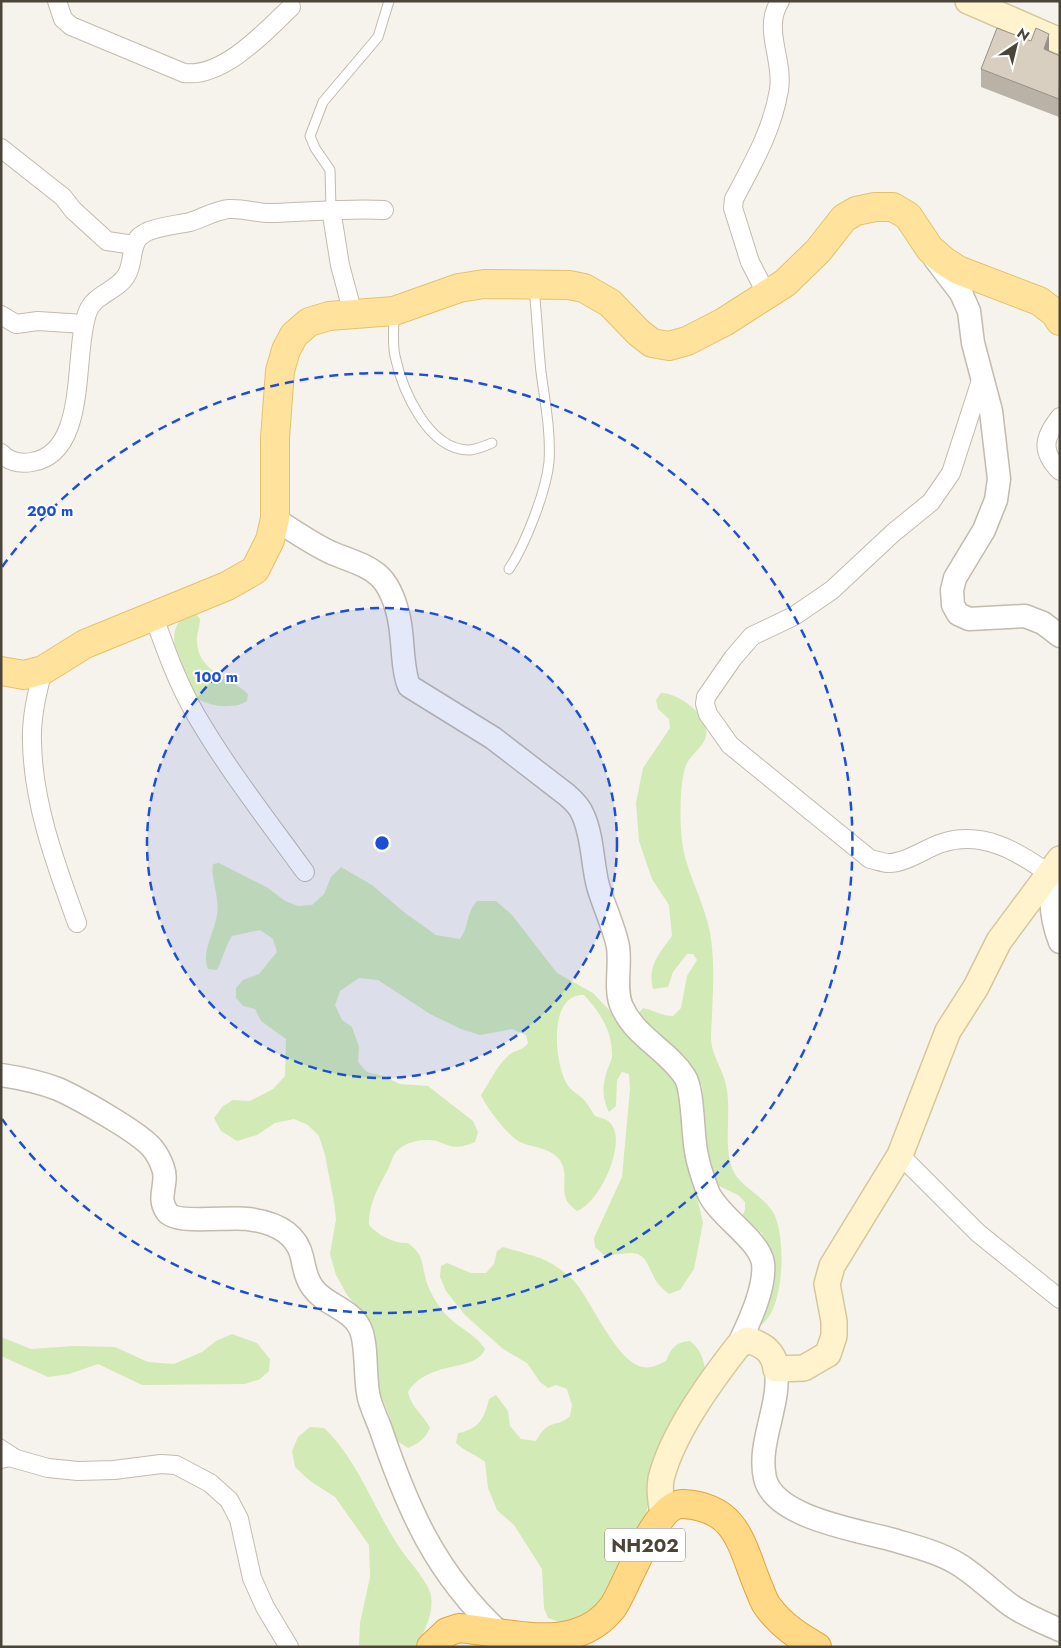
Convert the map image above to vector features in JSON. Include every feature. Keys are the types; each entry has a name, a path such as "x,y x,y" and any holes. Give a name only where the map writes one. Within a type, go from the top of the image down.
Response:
{"highway":[{"name":"NH202","path":"431,1647 447,1632 459,1628 556,1637 577,1633 597,1623 612,1608 663,1514 680,1504 697,1505 717,1512 731,1522 766,1605 786,1627 817,1647"}],"main road":[{"path":"968,1 1060,41"},
{"path":"1,671 24,675 43,670 85,644 227,586 255,570 270,540 275,519 277,397 286,350 294,335 309,322 329,316 394,311 459,288 484,284 534,284 584,288 610,303 639,333 652,343 669,346 687,341 724,322 785,283 801,268 844,218 856,211 893,208 908,216 930,249 944,261 958,270 1039,301 1055,313 1060,321"},
{"path":"663,1514 660,1499 661,1480 672,1452 691,1415 738,1346 747,1340 757,1343 768,1350 775,1361 776,1369 804,1368 828,1354 834,1336 834,1320 827,1284 832,1266 900,1155 948,1031 976,987 999,941 1056,864"}],"street":[{"path":"57,1 63,19 71,26 184,73 196,74 210,70 236,56 291,7"},
{"path":"767,295 750,262 733,208 734,199 762,148 775,109 780,72 772,34 772,21 780,1"},
{"path":"1,148 63,197 73,210 107,241 134,245"},
{"path":"1,453 19,464 34,462 48,456 62,441 68,428 78,387 84,324 89,309 97,299 126,277 131,266 134,245 147,231 190,221 227,209 242,208 256,213 331,209 384,210"},
{"path":"331,209 340,265 353,314"},
{"path":"930,249 966,302 973,343 983,374 991,411 999,480 996,500 984,530 955,578 952,590 953,605 958,614 969,619 1025,616 1043,623 1060,636"},
{"path":"1,315 16,324 38,321 84,324"},
{"path":"983,374 951,472 931,502 893,533 832,590 794,616 752,636 709,691 705,704 708,714 718,730 740,754 870,859 889,863 944,842 968,839 988,841 1056,864 1051,899 1051,916 1060,942"},
{"path":"1060,417 1050,430 1046,442 1048,455 1060,471"},
{"path":"275,519 324,549 371,569 382,579 393,597 402,633 406,679 409,686 493,738 577,804 590,836 598,884 618,946 621,1006 634,1027 674,1063 686,1079 696,1156 709,1194 719,1210 738,1227 752,1244 763,1262 761,1283 753,1314 738,1346"},
{"path":"154,617 173,668 195,714 228,765 305,872"},
{"path":"43,670 36,699 32,741 36,780 45,828 77,923"},
{"path":"1,1075 32,1080 82,1100 153,1149 164,1169 165,1183 161,1198 167,1213 178,1219 248,1219 271,1224 287,1232 299,1244 305,1272 312,1288 326,1301 345,1311 360,1328 364,1344 364,1372 369,1399 410,1509 459,1592 500,1633"},
{"path":"900,1155 978,1233 1060,1299"},
{"path":"776,1369 777,1396 764,1461 765,1479 773,1493 801,1513 840,1527 897,1541 957,1563 1010,1605 1060,1630"},
{"path":"1,1458 9,1457 48,1468 78,1471 114,1470 161,1464 176,1465 210,1484 228,1500 239,1519 252,1578 265,1607 290,1647"}],"lane":[{"path":"331,209 330,170 315,148 310,136 323,102 378,37 389,1"},
{"path":"509,569 519,555 535,514 549,464 548,416 541,372 534,284"},
{"path":"394,311 394,354 402,385 413,408 438,437 458,448 469,450 492,443"},
{"path":"1,1444 13,1451 24,1461"}],"green space":[{"path":"190,612 196,614 200,619 197,642 203,660 209,667 248,694 247,701 235,706 219,706 204,702 193,694 175,648 174,640 177,625"},
{"path":"661,693 674,696 695,709 706,728 705,739 687,763 684,774 681,793 681,833 685,857 705,913 712,945 713,999 711,1038 728,1095 729,1158 735,1174 770,1207 778,1225 781,1255 779,1289 769,1317 761,1325 759,1321 766,1243 762,1233 746,1225 741,1218 745,1210 745,1202 738,1195 717,1185 708,1153 702,1086 691,1066 637,1015 643,1008 673,1016 681,1008 687,976 697,960 693,954 687,954 673,972 668,987 653,989 652,974 655,961 672,936 669,905 652,879 639,841 636,803 643,768 670,728 669,719 658,709 656,700"},
{"path":"219,863 268,888 285,901 298,906 312,905 324,894 331,877 341,867 372,885 405,913 436,935 460,939 470,911 477,901 496,901 512,915 557,973 593,993 680,1085 695,1189 703,1223 694,1269 680,1290 669,1294 666,1292 659,1285 646,1261 637,1254 604,1255 595,1247 594,1238 622,1177 630,1089 629,1074 622,1072 617,1080 616,1106 609,1112 604,1097 604,1087 605,1077 612,1057 612,1048 608,1031 600,1015 584,995 572,998 564,1006 559,1018 557,1049 560,1064 569,1087 583,1099 595,1116 606,1120 612,1125 616,1146 608,1173 601,1186 594,1197 577,1211 566,1199 563,1166 559,1159 551,1152 515,1139 498,1121 481,1095 505,1059 528,1043 526,1035 512,1029 480,1035 461,1029 430,1014 378,980 359,978 340,991 335,1005 342,1020 352,1027 359,1047 358,1062 367,1072 383,1076 400,1084 428,1086 473,1121 478,1132 475,1142 459,1147 427,1140 404,1145 396,1152 375,1194 369,1216 369,1225 377,1232 397,1242 408,1243 419,1254 426,1280 439,1306 452,1321 476,1338 485,1349 480,1356 472,1361 439,1370 417,1382 408,1392 415,1407 430,1428 421,1440 408,1448 396,1440 390,1417 377,1386 362,1312 347,1295 336,1275 330,1254 336,1219 325,1155 319,1136 308,1125 294,1119 275,1123 257,1135 237,1141 221,1131 214,1118 223,1106 233,1100 250,1101 273,1089 285,1076 286,1039 261,1021 255,1009 243,1006 236,998 236,988 243,980 259,974 277,952 273,939 260,930 232,936 217,970 208,969 206,962 207,949 218,908 212,869 213,864"},
{"path":"503,1247 547,1261 563,1271 580,1288 617,1347 628,1359 639,1366 651,1367 666,1361 675,1346 690,1341 699,1350 705,1369 650,1494 644,1525 610,1594 578,1622 563,1623 548,1618 544,1608 542,1569 514,1525 497,1510 488,1488 485,1462 456,1443 458,1433 476,1426 483,1417 489,1399 496,1395 508,1411 510,1426 521,1439 536,1441 549,1426 561,1422 570,1416 572,1405 567,1389 556,1385 548,1388 540,1382 527,1363 503,1349 465,1315 446,1291 440,1277 441,1266 447,1263 471,1273 486,1273 494,1264 497,1251"},
{"path":"232,1334 257,1343 270,1359 269,1371 260,1379 245,1384 142,1385 98,1364 69,1374 48,1377 1,1356 1,1337 31,1349 74,1346 115,1347 148,1362 174,1364 202,1352 216,1341"},
{"path":"310,1427 324,1428 348,1456 384,1522 430,1591 432,1603 428,1622 417,1647 359,1647 360,1623 370,1577 369,1545 335,1497 310,1481 295,1467 292,1451 298,1437"}],"building":[{"path":"997,28 1031,41 1036,28 1049,34 1044,49 1060,56 1059,99 981,69"}]}
